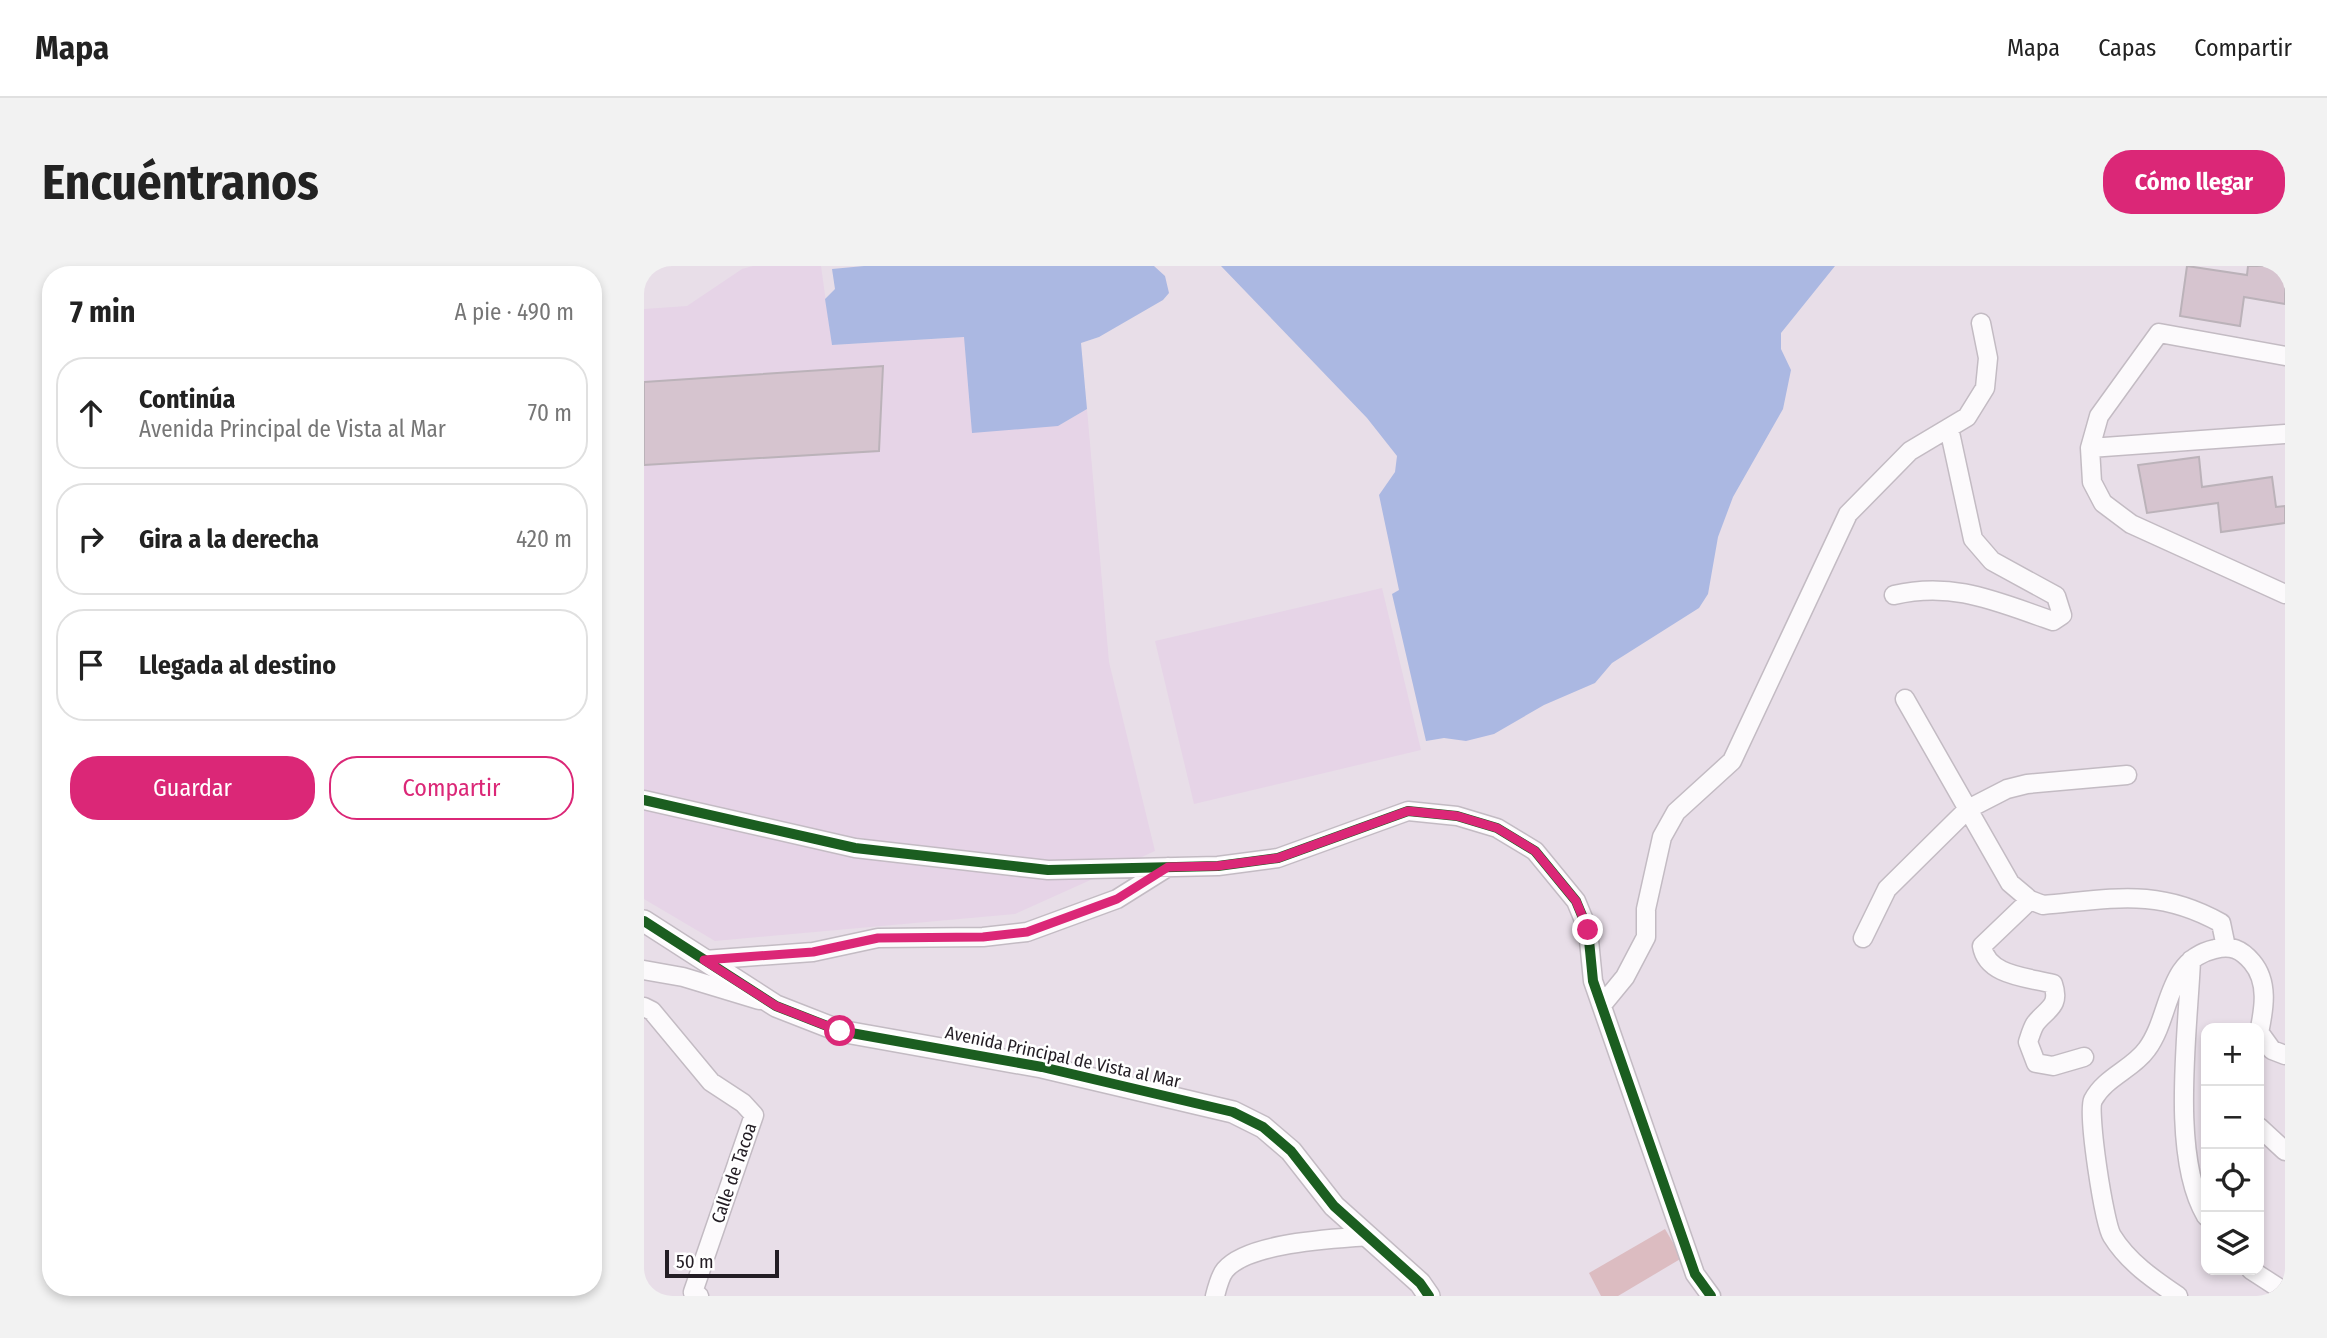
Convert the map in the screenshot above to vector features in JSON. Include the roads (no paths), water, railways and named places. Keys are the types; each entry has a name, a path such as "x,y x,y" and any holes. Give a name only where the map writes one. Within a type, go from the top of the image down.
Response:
{"street":[{"path":"1602,1005 1625,977 1646,937 1646,909 1662,837 1676,812 1732,761 1848,514 1910,451 1967,417 1985,388 1988,358 1981,323"},
{"path":"2285,356 2159,333 2099,416 2090,448 2092,482 2103,503 2112,510 2131,524 2285,594"},
{"path":"1894,595 1915,590 1959,590 2053,621 2062,615 2056,596 1992,561 1973,539 1950,428"},
{"path":"2090,448 2285,434"},
{"path":"1905,699 2010,883 2030,900 2043,905 2144,897 2194,908 2221,923 2226,947"},
{"path":"1863,938 1887,889 1968,809 2007,789 2027,784 2127,775"},
{"path":"644,800 855,848 1048,870 1217,866 1278,858 1408,811 1457,816 1497,828 1535,851 1576,901 1588,930 1593,981 1695,1274 1711,1296"},
{"path":"704,960 813,952 878,938 983,937 1027,932 1117,899 1168,867"},
{"path":"2030,900 1982,946 1984,959 1992,968 2053,984 2057,995 2053,1008 2035,1024 2028,1042 2036,1063 2053,1066 2084,1057"},
{"name":"Avenida Principal de Vista al Mar","path":"644,921 776,1006 840,1031 1042,1067 1233,1112 1263,1127 1291,1150 1334,1206 1420,1283 1429,1296"},
{"path":"2178,1296 2128,1258 2110,1233 2090,1122 2092,1101 2109,1081 2146,1052 2160,1029 2172,988 2182,966 2205,951 2226,947 2243,951 2259,971 2265,1001 2261,1023"},
{"path":"2191,960 2186,1101 2188,1169 2197,1202 2203,1212"},
{"path":"644,970 683,977 776,1006"},
{"name":"Calle de Tacoa","path":"644,1007 652,1011 711,1082 743,1103 754,1115 693,1292 699,1296"},
{"path":"2264,1039 2272,1050 2285,1055"},
{"path":"2264,1132 2285,1151"},
{"path":"1214,1296 1225,1270 1240,1259 1289,1243 1369,1236"},
{"path":"2259,1275 2285,1292"}],"water":[{"path":"864,266 1154,266 1165,276 1169,293 1163,300 1099,337 1081,343 1087,409 1058,426 972,433 964,337 832,345 825,299 835,289 832,269"},
{"path":"1221,266 1835,266 1781,333 1781,349 1791,370 1783,409 1733,497 1718,537 1708,594 1699,608 1612,663 1595,683 1544,705 1494,734 1466,741 1444,738 1426,741 1392,594 1399,590 1379,495 1395,472 1397,456 1367,418"}]}
